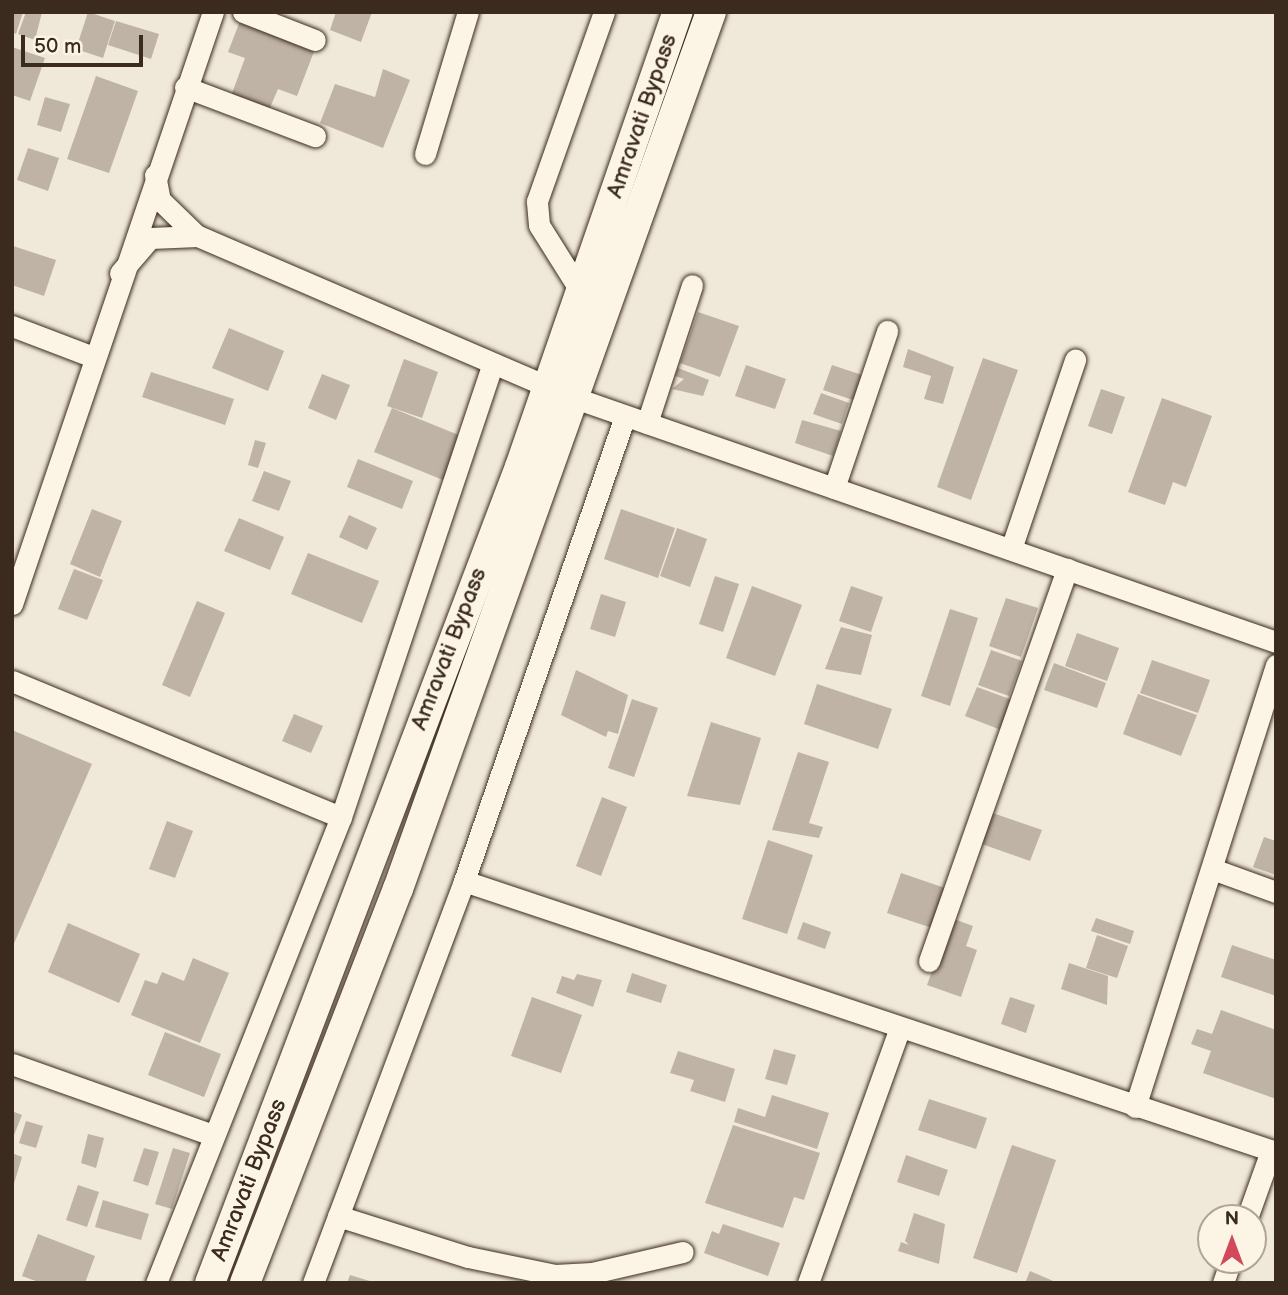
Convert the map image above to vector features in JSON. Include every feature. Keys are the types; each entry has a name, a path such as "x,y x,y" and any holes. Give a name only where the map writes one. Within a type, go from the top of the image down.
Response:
{"highway":[{"name":"Amravati Bypass","path":"210,1283 547,388 678,12"},
{"name":"Amravati Bypass","path":"245,1283 398,890 711,12"}],"street":[{"path":"12,604 120,273 213,12"},
{"path":"243,12 315,40"},
{"path":"425,154 468,12"},
{"path":"581,292 539,225 537,201 604,12"},
{"path":"185,87 316,136"},
{"path":"155,170 160,200 198,236 547,388 1276,642"},
{"path":"120,273 150,238 198,236"},
{"path":"647,423 692,285"},
{"path":"12,326 93,356"},
{"path":"834,488 887,331"},
{"path":"1011,549 1075,360"},
{"path":"156,1283 212,1135 341,817 493,364"},
{"path":"313,1283 464,881 625,416"},
{"path":"929,961 1067,569"},
{"path":"1135,1107 1215,870 1276,666"},
{"path":"12,681 341,817"},
{"path":"1215,870 1276,892"},
{"path":"464,881 899,1030 1273,1152 1253,1204"},
{"path":"808,1283 899,1030"},
{"path":"12,1065 212,1135"},
{"path":"338,1216 481,1261 555,1275 592,1273 683,1252"}],"building":[{"path":"12,12 23,12 16,34 12,32"},
{"path":"26,12 42,12 35,40 18,34"},
{"path":"88,12 115,21 103,58 76,49"},
{"path":"336,12 372,12 361,42 330,30"},
{"path":"116,21 159,34 151,59 108,45"},
{"path":"240,21 315,49 297,96 278,89 269,110 231,96 245,58 228,52"},
{"path":"12,47 45,58 30,101 12,95"},
{"path":"383,69 410,80 383,148 320,123 335,84 375,97"},
{"path":"96,76 138,91 109,173 67,159"},
{"path":"45,97 70,104 61,132 37,125"},
{"path":"28,148 59,158 48,191 17,180"},
{"path":"13,246 56,260 44,296 12,285"},
{"path":"698,312 739,326 720,377 680,363"},
{"path":"229,328 284,351 268,391 212,368"},
{"path":"908,349 954,367 943,404 924,399 931,376 903,367"},
{"path":"983,358 1018,370 971,500 937,487"},
{"path":"404,359 438,372 422,418 387,406"},
{"path":"746,365 786,379 775,409 735,396"},
{"path":"832,365 862,375 853,400 823,390"},
{"path":"678,368 709,380 703,396 672,389 684,379 675,376"},
{"path":"151,372 234,399 225,425 142,397"},
{"path":"322,374 350,385 336,420 308,408"},
{"path":"1101,389 1125,397 1112,434 1088,426"},
{"path":"821,393 849,403 842,424 813,414"},
{"path":"1162,398 1212,416 1186,487 1173,482 1165,505 1128,492"},
{"path":"392,408 461,436 443,480 374,452"},
{"path":"802,420 841,431 833,456 795,443"},
{"path":"255,440 266,443 258,468 248,465"},
{"path":"358,459 413,481 402,509 347,487"},
{"path":"264,471 291,481 279,511 252,501"},
{"path":"92,509 122,521 100,577 70,564"},
{"path":"621,509 675,528 658,578 604,559"},
{"path":"349,515 377,528 367,550 339,537"},
{"path":"239,518 284,537 270,570 224,551"},
{"path":"677,528 707,539 690,587 660,576"},
{"path":"308,553 379,581 362,623 291,594"},
{"path":"74,569 103,580 87,620 58,609"},
{"path":"715,576 739,584 723,632 699,624"},
{"path":"752,586 802,605 775,676 726,658"},
{"path":"851,586 883,597 871,632 839,621"},
{"path":"601,594 626,602 615,637 590,629"},
{"path":"1006,598 1038,608 1021,657 989,646"},
{"path":"197,601 225,613 190,697 162,685"},
{"path":"950,609 978,618 950,706 921,696"},
{"path":"841,627 872,635 861,675 825,669"},
{"path":"1077,633 1119,648 1107,681 1065,666"},
{"path":"991,650 1022,661 1009,696 978,685"},
{"path":"1152,660 1210,680 1198,713 1140,693"},
{"path":"1054,663 1106,683 1097,708 1044,690"},
{"path":"576,670 628,695 618,734 608,731 606,737 561,715"},
{"path":"817,684 892,709 878,749 804,724"},
{"path":"977,687 1012,700 1001,730 965,716"},
{"path":"1138,694 1197,715 1181,756 1123,734"},
{"path":"632,699 658,708 634,777 608,768"},
{"path":"294,714 323,726 311,753 282,741"},
{"path":"711,722 761,738 740,805 687,796"},
{"path":"12,730 92,764 12,948"},
{"path":"798,752 829,762 809,823 823,827 819,838 772,830"},
{"path":"602,797 627,807 601,876 576,866"},
{"path":"987,811 1042,830 1030,861 976,842"},
{"path":"167,821 193,831 175,878 149,869"},
{"path":"1264,837 1276,841 1276,875 1253,867"},
{"path":"768,840 813,855 787,934 742,919"},
{"path":"901,873 945,888 932,928 887,913"},
{"path":"951,918 973,926 966,946 977,950 961,997 927,985"},
{"path":"1096,918 1134,931 1130,944 1091,931"},
{"path":"803,922 831,932 825,949 797,939"},
{"path":"68,923 140,954 119,1003 48,972"},
{"path":"1097,935 1128,946 1117,978 1086,968"},
{"path":"1232,945 1276,960 1276,996 1221,977"},
{"path":"193,958 229,973 200,1043 131,1015 145,980 157,984 162,972 184,981"},
{"path":"1069,963 1108,976 1107,1005 1061,989"},
{"path":"632,973 667,985 661,1003 626,992"},
{"path":"577,974 602,980 593,1007 556,993 562,976 574,980"},
{"path":"532,997 582,1015 561,1073 511,1056"},
{"path":"1010,997 1035,1005 1026,1033 1001,1024"},
{"path":"1221,1010 1276,1030 1276,1099 1203,1073 1211,1051 1191,1044 1197,1029 1212,1034"},
{"path":"165,1032 221,1054 204,1097 148,1075"},
{"path":"774,1049 796,1055 787,1085 765,1079"},
{"path":"678,1051 735,1069 725,1102 690,1091 694,1080 670,1073"},
{"path":"772,1095 829,1113 817,1149 734,1122 738,1108 765,1117"},
{"path":"929,1099 987,1118 976,1149 918,1130"},
{"path":"12,1111 22,1115 12,1140"},
{"path":"26,1121 43,1126 36,1148 19,1143"},
{"path":"733,1125 820,1153 804,1200 794,1197 783,1228 705,1203"},
{"path":"88,1134 104,1138 96,1168 81,1163"},
{"path":"1012,1145 1056,1160 1017,1273 973,1258"},
{"path":"144,1148 159,1152 148,1186 133,1181"},
{"path":"173,1148 190,1153 172,1209 155,1204"},
{"path":"12,1153 22,1157 13,1187 12,1187"},
{"path":"906,1155 948,1170 939,1196 897,1182"},
{"path":"78,1185 99,1192 87,1227 66,1220"},
{"path":"103,1200 149,1214 141,1240 95,1227"},
{"path":"914,1213 945,1224 939,1264 898,1251 901,1242 909,1245 905,1241"},
{"path":"723,1224 780,1243 768,1276 704,1253 712,1231 719,1234"},
{"path":"38,1234 95,1256 85,1283 41,1283 22,1276"},
{"path":"1030,1271 1058,1283 1025,1283"},
{"path":"350,1275 373,1282 373,1283 347,1283"}]}
